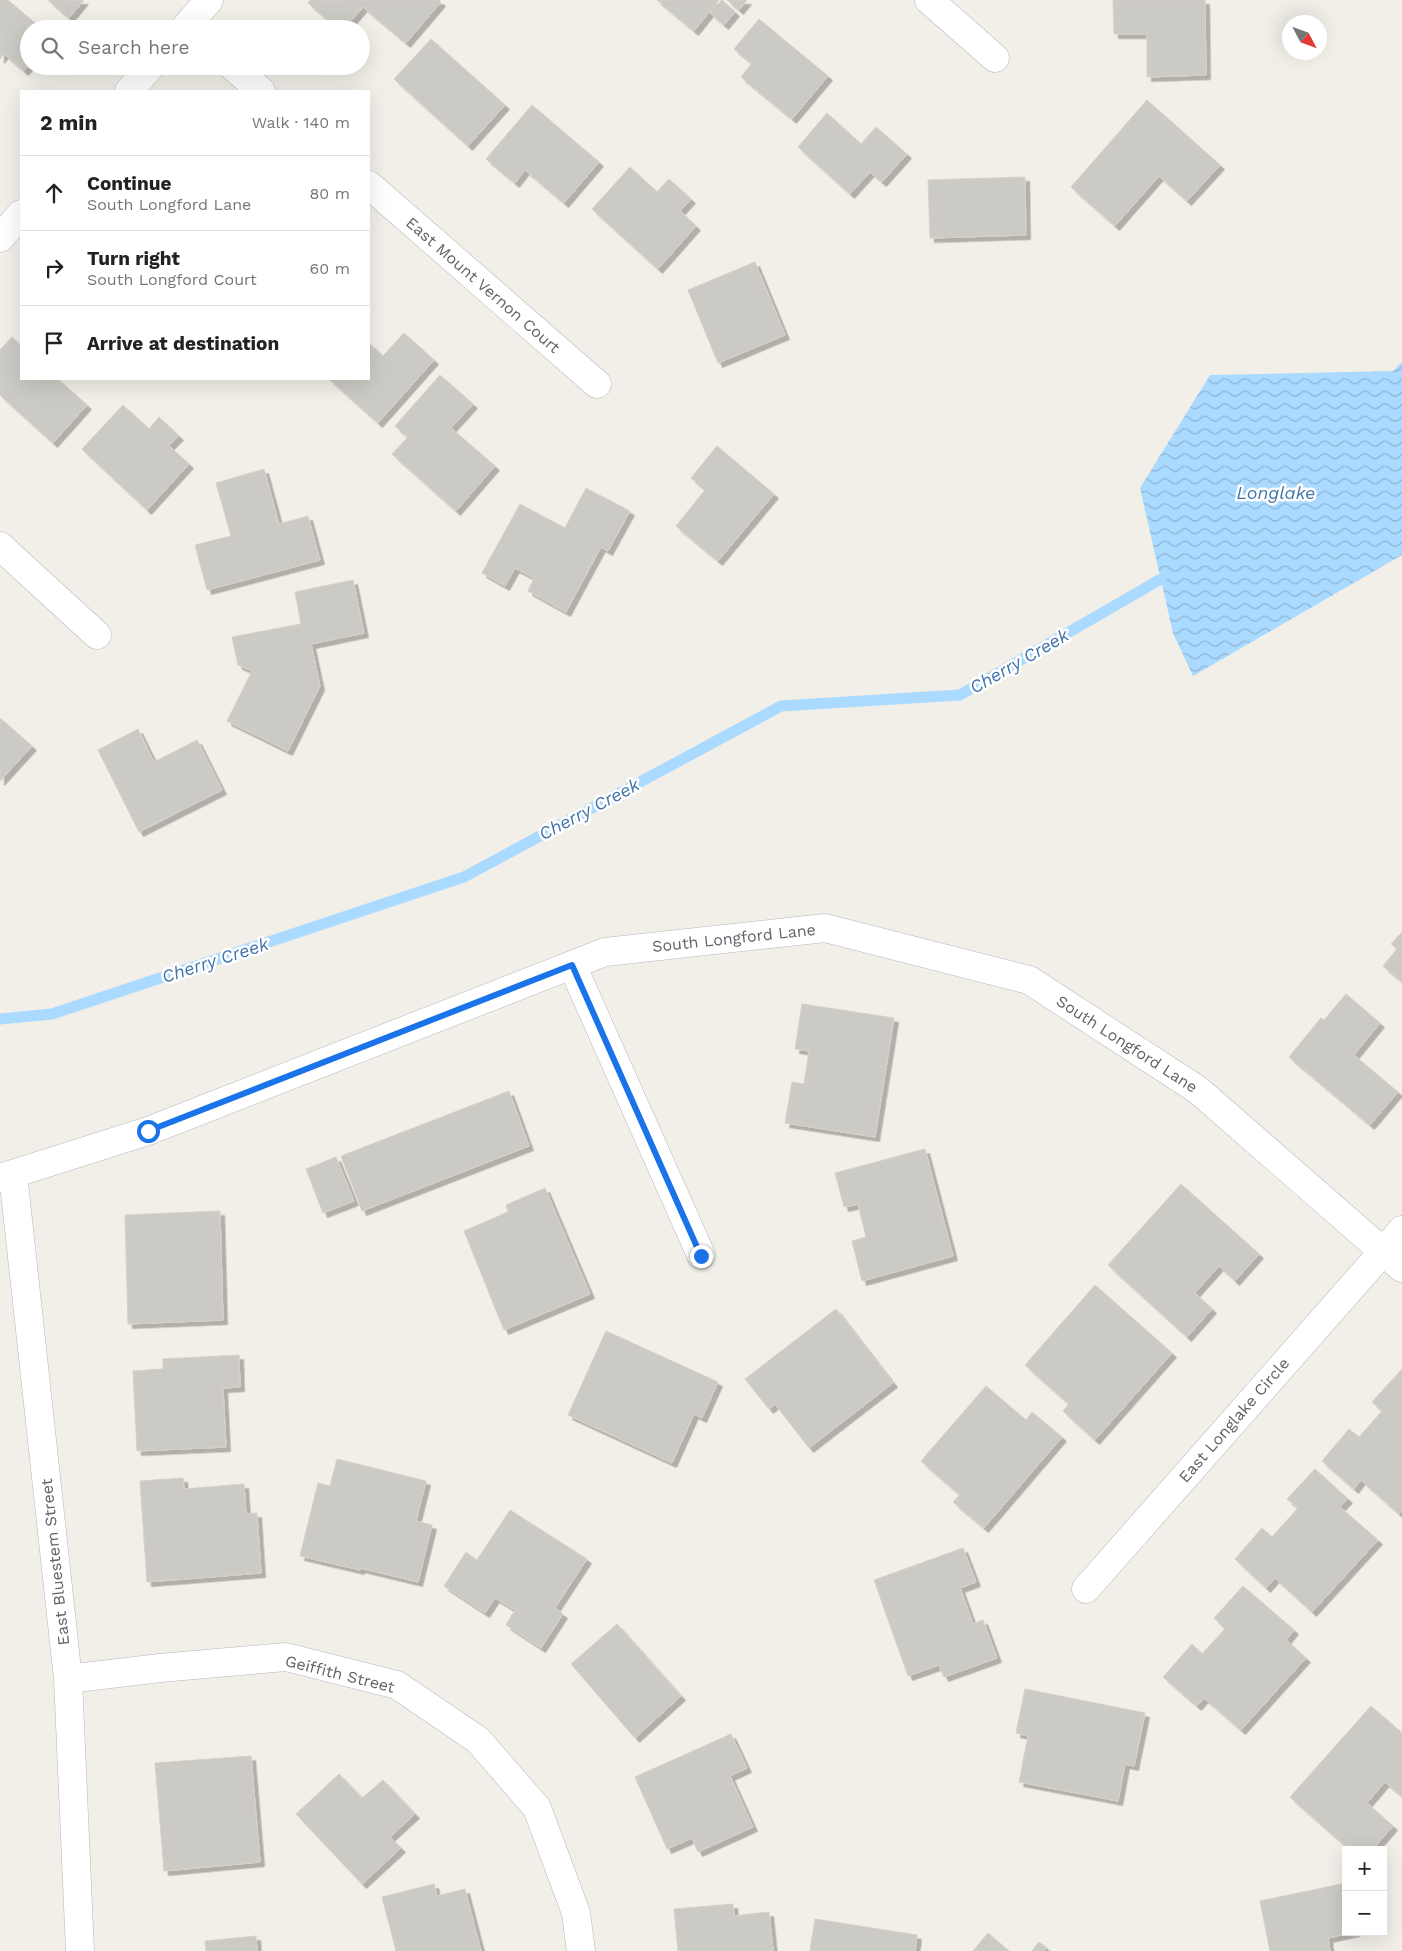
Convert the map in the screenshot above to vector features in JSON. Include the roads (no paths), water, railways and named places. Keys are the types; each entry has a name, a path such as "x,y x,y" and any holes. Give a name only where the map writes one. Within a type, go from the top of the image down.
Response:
{"street":[{"path":"193,20 209,0"},
{"path":"929,0 995,58"},
{"path":"130,90 143,75"},
{"path":"242,75 260,90"},
{"name":"East Mount Vernon Court","path":"370,186 597,384"},
{"path":"0,238 20,215"},
{"path":"0,546 97,635"},
{"name":"South Longford Lane","path":"7,1176 148,1131 605,952 825,928 1029,980 1198,1090 1392,1260"},
{"path":"572,965 701,1256"},
{"name":"East Bluestem Street","path":"7,1176 68,1678 80,1951"},
{"name":"East Longlake Circle","path":"1086,1589 1392,1260 1402,1230"},
{"name":"Geiffith Street","path":"68,1678 286,1657 397,1686 478,1740 537,1808 576,1913 581,1951"}],"water":[{"name":"Longlake","path":"1402,362 1402,555 1193,676 1173,633 1140,488 1210,375 1393,371"}],"waterway":[{"name":"Cherry Creek","path":"0,1019 52,1014 464,877 781,706 960,695 1161,579"}]}
